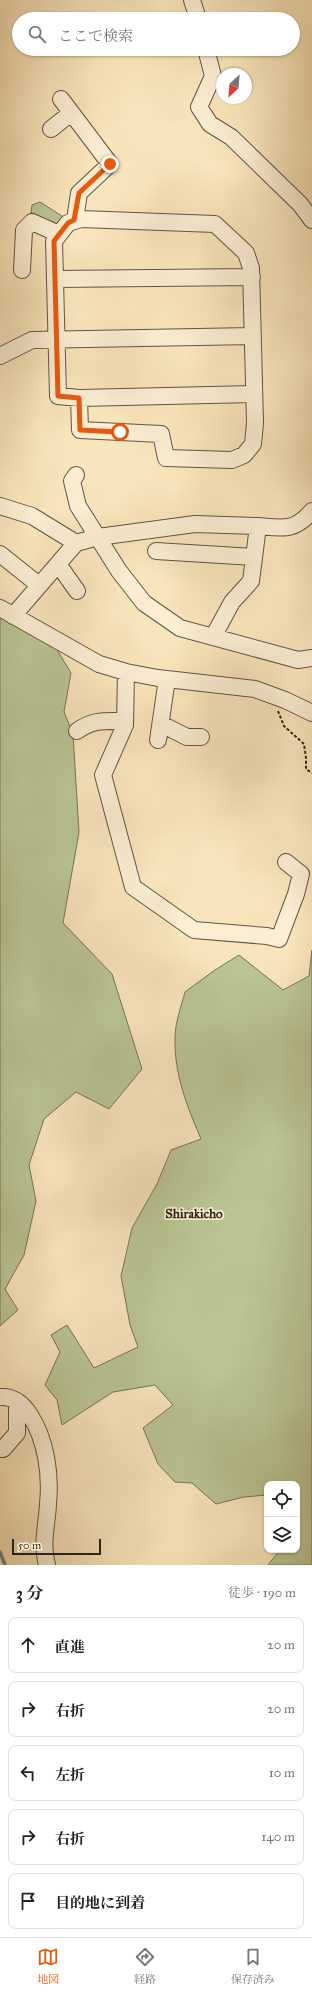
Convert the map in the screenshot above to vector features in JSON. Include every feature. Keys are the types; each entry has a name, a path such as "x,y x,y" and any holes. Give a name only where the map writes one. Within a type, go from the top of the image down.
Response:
{"street":[{"path":"192,0 196,12"},
{"path":"208,56 213,76 199,107 210,124 231,137 300,204 312,220"},
{"path":"61,99 110,164 79,193 74,220"},
{"path":"51,129 71,113"},
{"path":"79,398 80,430 161,434 166,458 232,460 244,455 253,444 254,394 252,277 251,268 246,253 215,224 81,219 68,223 54,241 58,396 79,398 254,394"},
{"path":"22,270 24,230 32,222 59,234"},
{"path":"55,279 252,277"},
{"path":"0,356 32,340 253,336"},
{"path":"76,475 72,481 78,506 119,571 144,603 180,628 298,660 312,658"},
{"path":"0,506 32,516 76,543"},
{"path":"312,510 307,516 290,528 195,524 98,537 76,543 39,585 6,612 99,664 126,672 167,679 255,689 282,699 312,713"},
{"path":"213,637 232,602 251,581 258,526"},
{"path":"156,551 254,557"},
{"path":"0,554 39,585"},
{"path":"58,564 77,591"},
{"path":"126,672 125,721 104,774 133,887 194,930 267,936 279,939 296,894 301,874 286,862"},
{"path":"158,740 167,679"},
{"path":"77,731 98,721 125,721"},
{"path":"160,724 187,737 201,737"},
{"path":"0,1397 8,1397 17,1401 26,1409 35,1423 47,1462 48,1504 43,1543 47,1565"},
{"path":"0,1449 3,1449 17,1433 17,1401"}],"path":[{"path":"282,699 278,707 278,713 284,726 304,744 306,769 312,773"}],"green space":[{"path":"40,202 65,218 50,229 30,220 32,205"},
{"path":"0,615 56,648 71,673 64,712 73,734 79,832 63,923 112,974 142,1069 109,1109 76,1092 44,1119 29,1165 36,1201 24,1255 5,1289 18,1310 0,1326"},
{"path":"312,950 312,1565 268,1565 278,1553 300,1553 300,1481 264,1481 264,1495 244,1497 216,1504 192,1483 175,1482 158,1464 143,1428 173,1405 155,1385 113,1392 62,1425 57,1400 45,1385 60,1352 51,1335 67,1325 94,1368 138,1347 130,1325 121,1276 132,1228 157,1184 171,1150 201,1139 182,1090 175,1051 178,1015 185,992 239,955 283,990 309,976"}],"waterway":[{"path":"0,1552 5,1565"}],"district":[{"name":"Shirakicho","path":"194,1213"}],"route":[{"path":"110,164 79,193 74,220 68,223 54,241 58,396 79,398 80,430 120,432"}]}
